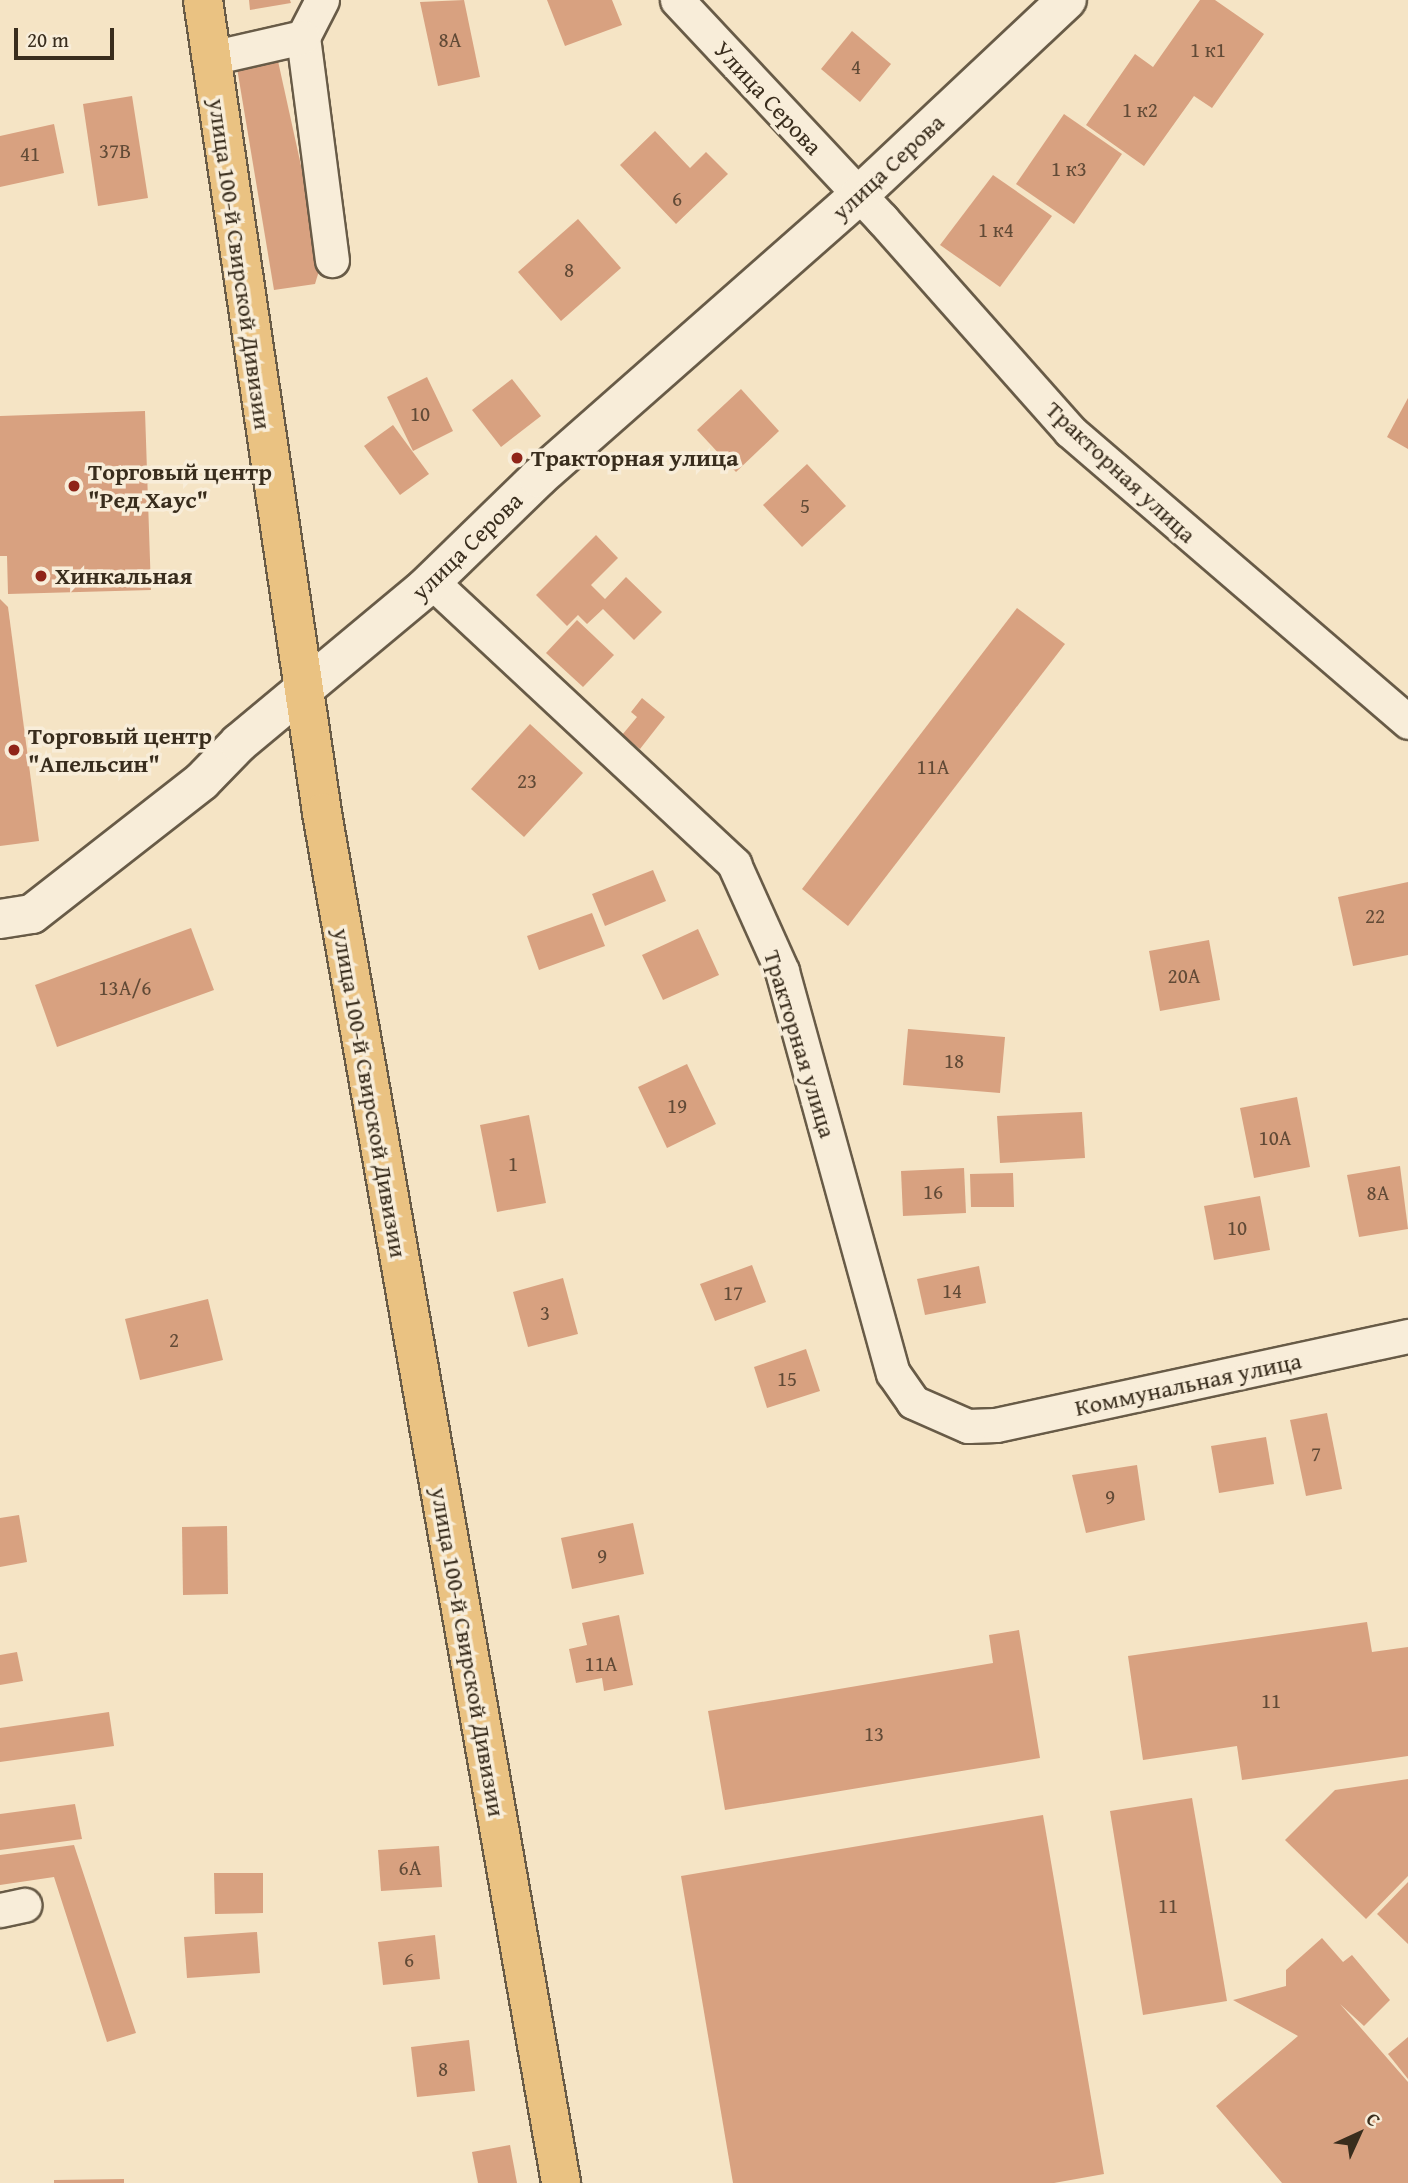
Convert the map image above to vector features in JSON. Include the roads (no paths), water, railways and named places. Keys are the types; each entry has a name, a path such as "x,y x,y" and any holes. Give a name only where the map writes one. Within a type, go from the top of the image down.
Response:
{"main road":[{"name":"улица 100-й Свирской Дивизии","path":"203,0 302,692 561,2183"}],"street":[{"path":"322,0 303,37 332,260"},
{"name":"Улица Серова","path":"677,0 859,195"},
{"name":"улица Серова","path":"0,919 32,914 202,781 239,743 431,581 538,478 859,195 1067,0"},
{"path":"211,58 303,37"},
{"name":"Тракторная улица","path":"859,195 1070,430 1408,722"},
{"name":"Тракторная улица","path":"431,581 734,864 786,983 893,1373 913,1402 968,1426"},
{"name":"Коммунальная улица","path":"968,1426 996,1425 1408,1336"}],"place":[{"name":"Тракторная улица","path":"517,458"},
{"name":"Торговый центр \"Ред Хаус\"","path":"74,486"},
{"name":"Хинкальная","path":"41,576"},
{"name":"Торговый центр \"Апельсин\"","path":"14,750"}]}
